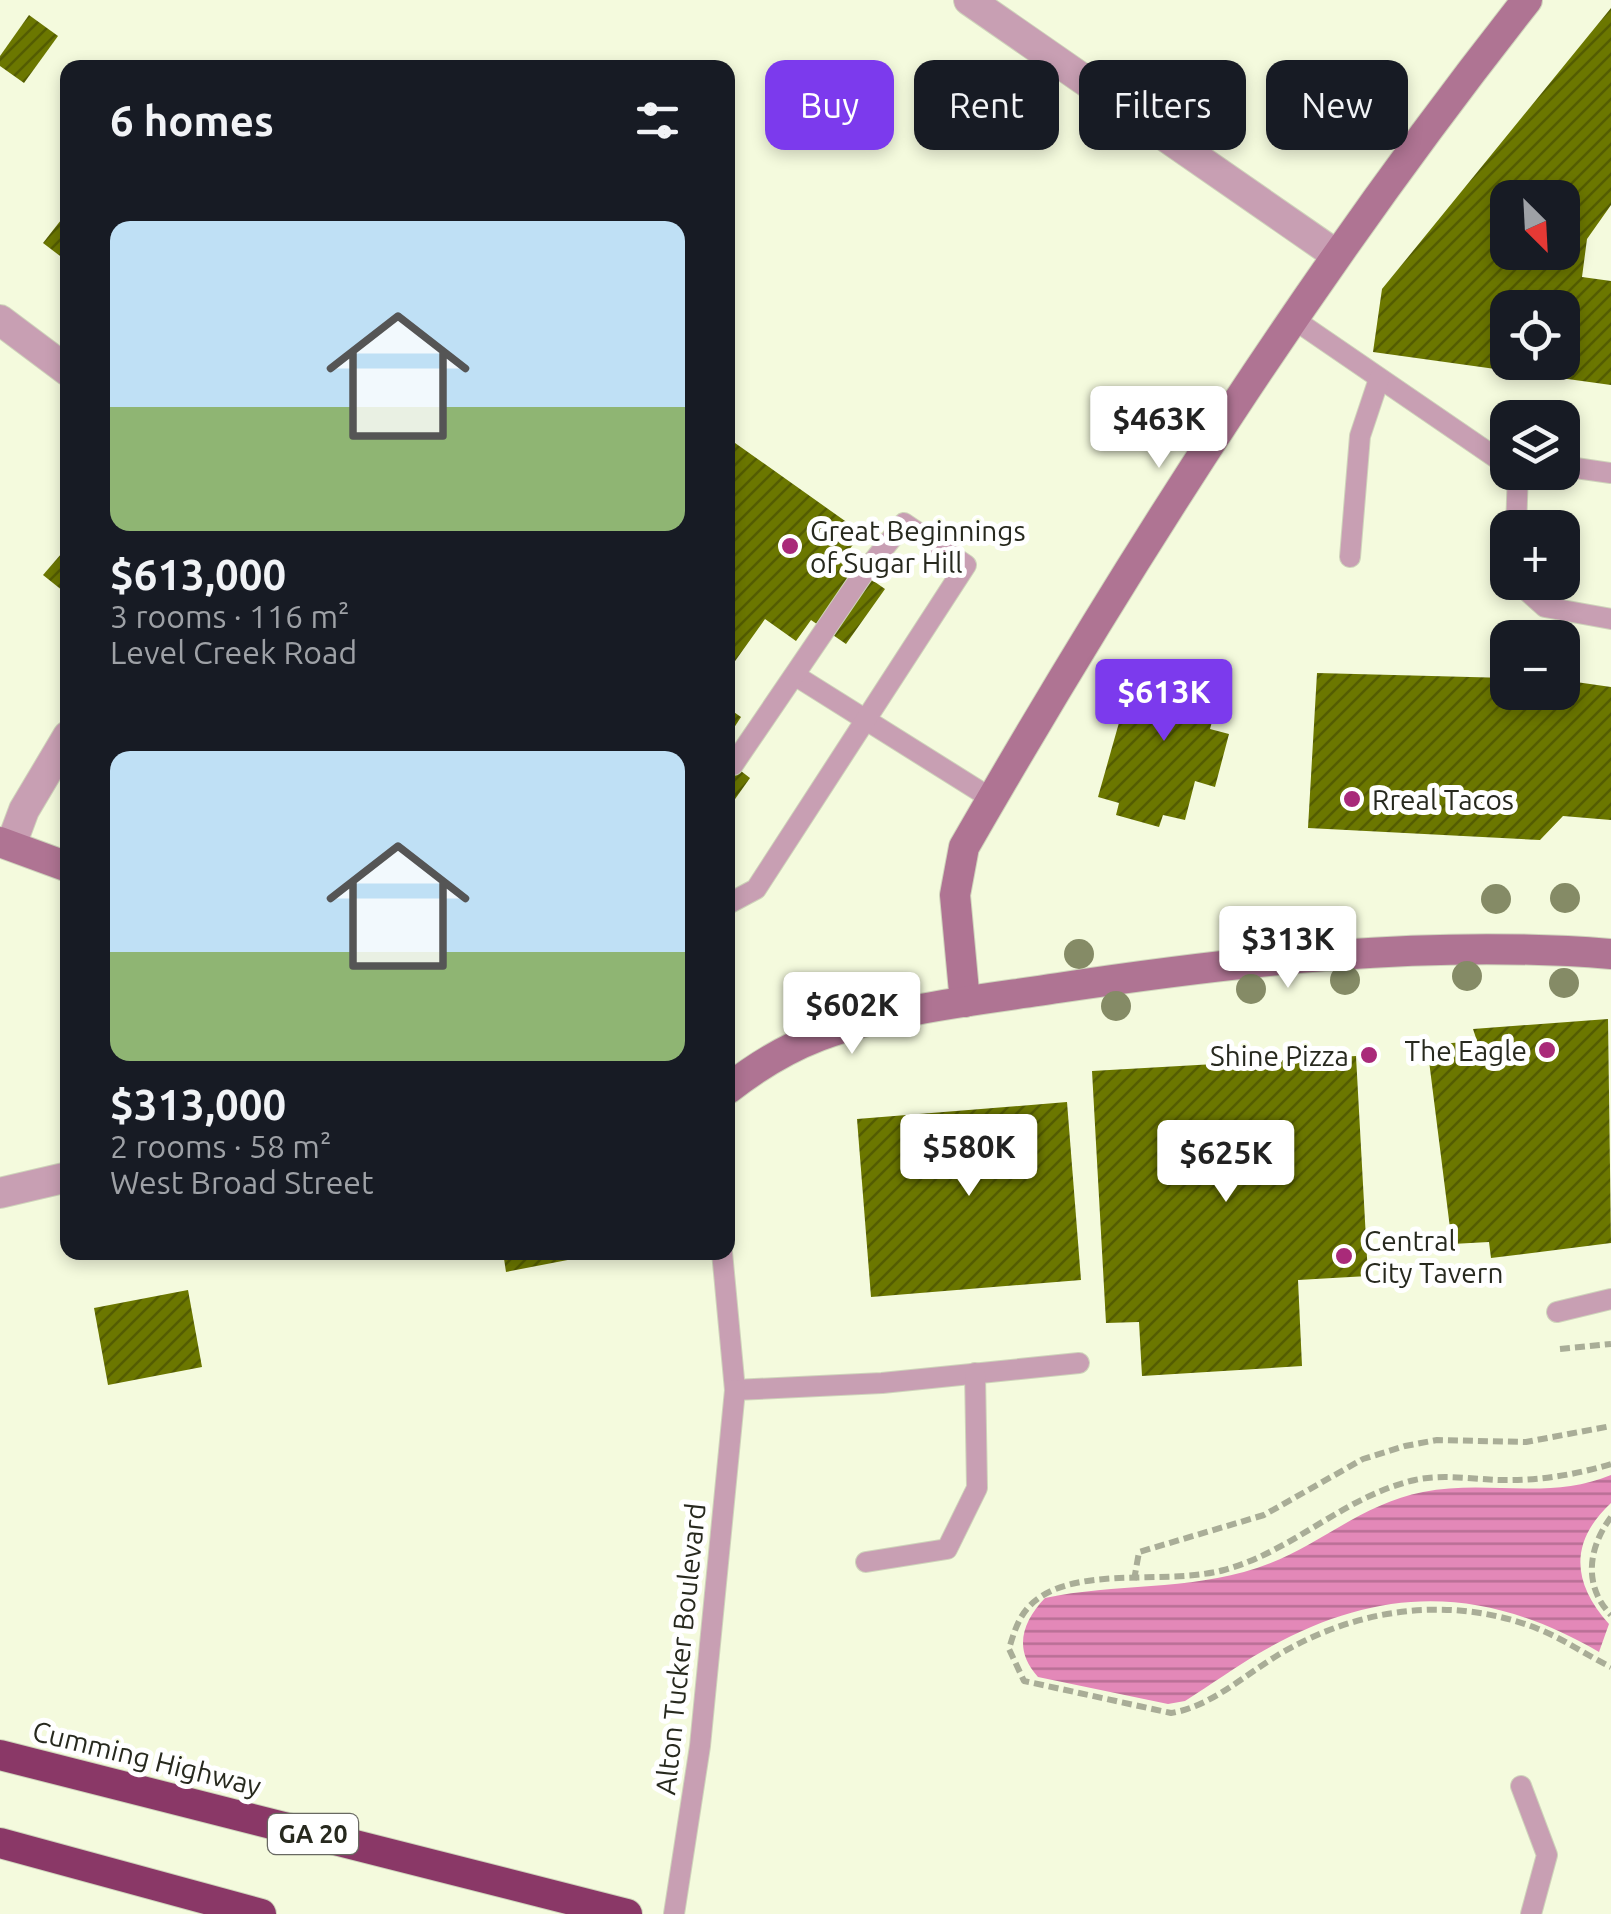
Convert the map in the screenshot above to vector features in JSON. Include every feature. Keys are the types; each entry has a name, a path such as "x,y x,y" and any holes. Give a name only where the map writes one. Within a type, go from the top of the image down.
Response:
{"highway":[{"name":"Cumming Highway","path":"0,1754 627,1914"},
{"path":"0,1844 261,1914"}],"street":[{"path":"969,0 1335,254"},
{"path":"965,1002 954,896 964,847 1292,318 1335,254 1527,0"},
{"path":"0,320 60,365"},
{"path":"60,749 5,844 60,864"},
{"path":"735,1084 765,1061 818,1036 965,1002 1142,975 1387,953 1531,948 1611,954"},
{"path":"0,1193 60,1179"}],"lane":[{"path":"1292,318 1490,454"},
{"path":"1350,557 1360,436 1379,379"},
{"path":"1580,469 1611,473"},
{"path":"735,762 863,574 904,524 966,564 756,889 735,900"},
{"path":"1537,600 1545,607 1611,619"},
{"path":"796,676 992,799"},
{"name":"Alton Tucker Boulevard","path":"674,1914 700,1746 735,1390 723,1260"},
{"path":"1557,1312 1611,1300"},
{"path":"735,1390 1079,1362"},
{"path":"866,1562 948,1549 976,1488 975,1373"},
{"path":"1521,1786 1546,1855 1531,1914"}],"path":[{"path":"1560,1348 1611,1344"},
{"path":"1134,1580 1139,1552 1264,1514 1363,1459 1432,1441 1526,1442 1611,1426"},
{"path":"1611,1464 1544,1478 1420,1479 1376,1490 1263,1557 1183,1579 1057,1588 1031,1601 1017,1622 1009,1649 1024,1681 1171,1713 1190,1710 1284,1652 1376,1615 1424,1608 1486,1612 1524,1624 1611,1667"},
{"path":"1611,1517 1600,1533 1591,1570 1597,1600 1611,1615"}],"shaded area":[{"path":"1611,1475 1611,1503 1588,1533 1580,1563 1588,1593 1609,1624 1599,1652 1514,1614 1432,1601 1390,1604 1349,1613 1306,1629 1253,1657 1185,1701 1168,1704 1038,1677 1025,1657 1026,1626 1045,1598 1178,1584 1257,1568 1379,1506 1423,1492 1564,1487"}],"building":[{"path":"1611,8 1611,205 1587,239 1582,277 1611,281 1611,385 1575,380 1580,380 1580,290 1490,290 1490,368 1373,352 1382,289"},
{"path":"29,15 58,36 24,83 0,66 0,56"},
{"path":"60,221 60,256 43,243"},
{"name":"Great Beginnings of Sugar Hill","path":"735,443 862,533 842,559 885,589 846,644 811,620 796,641 765,619 735,661"},
{"path":"60,555 60,589 43,575"},
{"path":"1137,659 1223,682 1210,729 1229,734 1215,787 1195,781 1185,820 1163,815 1159,827 1116,815 1119,803 1098,797"},
{"path":"1317,673 1490,678 1490,710 1580,710 1580,683 1611,687 1611,820 1563,816 1540,840 1308,828"},
{"path":"735,766 750,778 735,799"},
{"path":"1608,1019 1611,1243 1491,1258 1489,1242 1452,1244 1427,1045 1477,1041 1473,1029"},
{"path":"1356,1056 1368,1276 1298,1280 1302,1366 1142,1376 1139,1322 1106,1323 1092,1071"},
{"path":"1067,1102 1081,1280 871,1297 857,1119"},
{"path":"504,1260 568,1260 506,1272"},
{"path":"188,1290 202,1367 108,1385 94,1308"}],"place":[{"name":"Great Beginnings of Sugar Hill","path":"790,546"},
{"name":"Rreal Tacos","path":"1352,799"},
{"name":"The Eagle","path":"1547,1050"},
{"name":"Shine Pizza","path":"1369,1055"},
{"name":"Central City Tavern","path":"1344,1256"}]}
